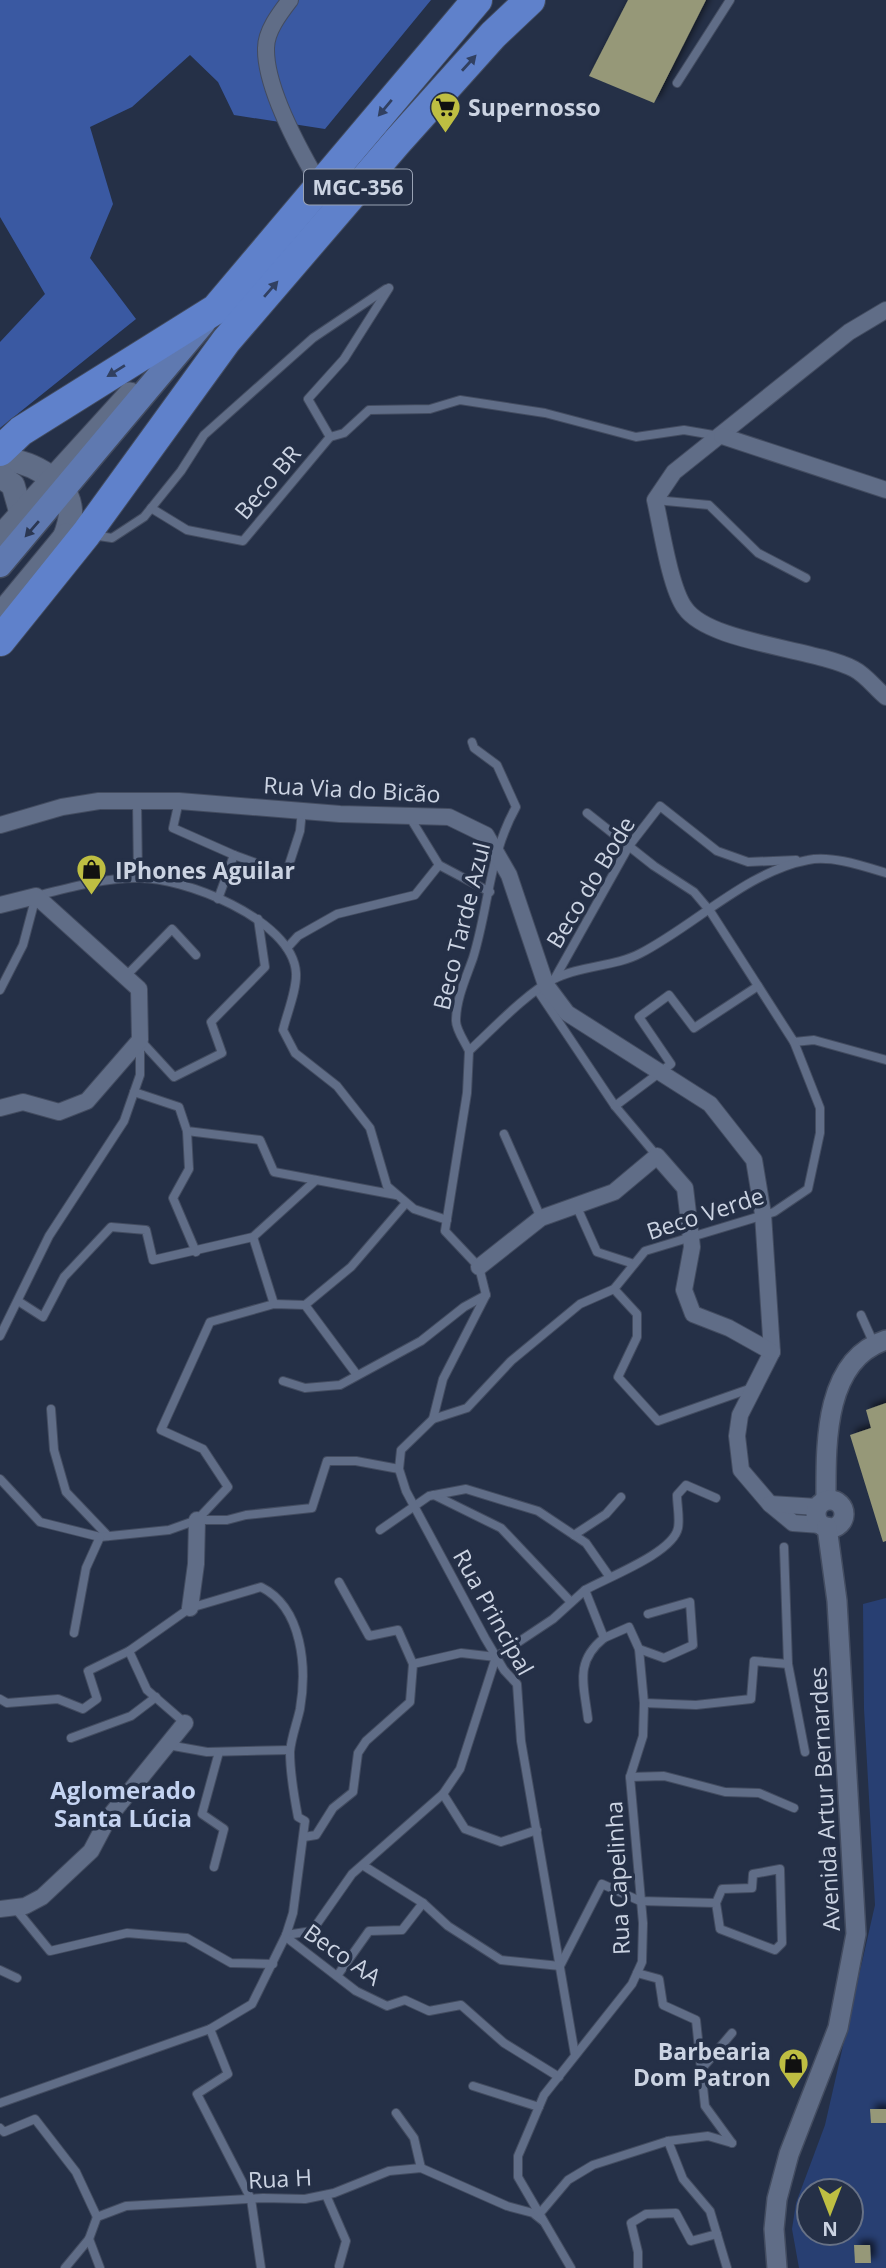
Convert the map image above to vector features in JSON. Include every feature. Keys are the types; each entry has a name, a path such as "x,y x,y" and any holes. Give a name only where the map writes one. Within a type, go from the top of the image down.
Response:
{"highway":[{"name":"MGC-356","path":"216,309 477,0"},
{"name":"MGC-356","path":"0,641 75,536 226,341 493,35 517,0"},
{"path":"493,35 530,0"},
{"path":"0,452 21,431 216,309"}],"main road":[{"name":"MGC-356","path":"0,565 57,485 216,309"},
{"path":"0,460 20,462 57,485 70,503 75,536"},
{"path":"0,476 13,485 21,513"},
{"name":"MGC-356","path":"0,537 21,513 57,485"},
{"name":"MGC-356","path":"0,615 75,536"}],"street":[{"path":"290,0 276,18 265,47 274,86 296,145 320,185"},
{"path":"886,310 849,332 674,472 655,500 674,580 685,608 709,628 782,646 855,670 886,698"},
{"path":"722,436 886,490"},
{"name":"Rua Via do Bicão","path":"0,825 62,807 99,801 179,801 449,817 469,824 486,835 498,850 546,985 567,1013 710,1104 754,1160 763,1214 772,1352 739,1426 741,1469 770,1504 828,1514"},
{"path":"0,905 36,896 139,989 139,1040 88,1101 59,1112 23,1102 0,1108"},
{"path":"479,1267 541,1218 614,1192 657,1156 685,1188 692,1247 684,1290 693,1314 729,1328 772,1352"},
{"name":"Avenida Artur Bernardes","path":"777,2268 774,2229 777,2199 789,2154 838,2028 856,1934 834,1566 828,1514 826,1438 840,1383 862,1353 880,1342"},
{"path":"190,1608 196,1564 197,1520"},
{"path":"7,1908 25,1906 42,1897 91,1851 109,1817 185,1723"}],"lane":[{"path":"677,83 730,0"},
{"path":"75,536 111,538 144,516 181,471 204,435 313,338 388,288 344,359 308,399 330,438 344,433 369,410 430,409 460,400 545,413 636,438 684,430 722,436"},
{"name":"Beco BR","path":"151,508 187,530 243,541 330,438"},
{"path":"655,500 709,505 758,553 806,578"},
{"name":"Beco Tarde Azul","path":"469,1051 456,1023 464,977 472,959 490,892 491,866 516,807 497,765 474,748 472,742"},
{"path":"137,801 138,877"},
{"path":"179,801 173,828 286,874 300,831 302,810"},
{"name":"Beco do Bode","path":"546,985 628,846 660,806 718,851 748,862 810,859"},
{"name":"Beco Verde","path":"433,1419 467,1408 511,1362 580,1304 614,1289 645,1251 774,1212 807,1189 820,1133 820,1108 794,1042 710,911 694,892 628,846 587,813"},
{"path":"408,815 439,865 490,892"},
{"path":"218,899 234,855"},
{"path":"0,1479 40,1522 104,1536 169,1530 197,1520 227,1520 246,1514 312,1507 327,1461 356,1461 399,1469 401,1450 433,1419 443,1379 486,1295 479,1267 445,1231 467,1093 469,1051 546,985 639,954 710,911 745,885 774,870 810,859 858,865 886,873"},
{"path":"287,948 298,936 337,914 415,895 439,865"},
{"path":"0,990 23,945 36,896 69,887 138,877 199,889 258,919 287,948 296,973 283,1030 295,1054 337,1086 370,1128 387,1186 414,1209 447,1220"},
{"path":"139,1040 174,1077 222,1054 211,1022 265,967 258,919"},
{"path":"124,978 172,929 196,956"},
{"path":"546,985 615,1106 657,1156"},
{"path":"615,1106 671,1064 639,1017 669,995 694,1028 758,986"},
{"path":"0,1336 50,1236 124,1121 140,1075 139,1040"},
{"path":"794,1042 814,1040 886,1060"},
{"path":"134,1092 179,1107 187,1131 189,1169 173,1198 196,1252"},
{"path":"187,1131 260,1140 274,1172 397,1195"},
{"path":"504,1134 541,1218"},
{"path":"18,1301 43,1317 64,1277 111,1227 146,1230 153,1260 196,1252 253,1237 316,1180"},
{"path":"197,1520 228,1487 203,1449 161,1430 210,1322 274,1304 305,1305 351,1267 407,1203"},
{"path":"576,1205 597,1252 634,1264"},
{"path":"253,1237 274,1304"},
{"path":"614,1289 637,1314 637,1337 618,1377 658,1421 755,1387"},
{"path":"284,1381 305,1388 340,1385 421,1341 464,1307 486,1295"},
{"path":"305,1305 356,1375"},
{"path":"861,1315 880,1342"},
{"path":"51,1409 54,1450 66,1492 104,1536"},
{"name":"Rua Principal","path":"399,1469 414,1505 496,1657 517,1684 521,1741 575,2055"},
{"path":"286,1936 312,1931 352,1874 443,1794 460,1769 496,1657 553,1619 585,1590 657,1555 674,1537 679,1527 677,1495 686,1485 716,1498"},
{"path":"380,1530 414,1505 434,1495 466,1489 538,1511 586,1543 610,1576"},
{"path":"434,1495 501,1528 571,1602"},
{"path":"574,1535 606,1514 621,1497"},
{"path":"74,1633 86,1568 104,1536"},
{"path":"784,1547 788,1664 805,1752"},
{"path":"304,1837 316,1835 332,1808 353,1792 358,1753 366,1741 410,1702 412,1664 398,1630 369,1636 339,1582"},
{"path":"0,1699 7,1703 58,1699 83,1709 97,1699 88,1671 129,1651 190,1608 261,1587 272,1592 287,1610 303,1658 300,1706 290,1750 298,1817 305,1821 293,1913 286,1936 252,2004 210,2029 5,2099 0,2103"},
{"path":"585,1590 604,1639"},
{"path":"588,1719 582,1670 590,1649 604,1639 629,1627 639,1648 664,1658 693,1645 690,1602 648,1614"},
{"name":"Rua Capelinha","path":"551,2228 518,2177 518,2156 539,2107 575,2055 632,1984 642,1962 630,1777 643,1736 644,1703 639,1648"},
{"path":"129,1651 147,1690 185,1723"},
{"path":"412,1664 461,1653 496,1657"},
{"path":"644,1703 696,1705 751,1699 754,1661 788,1664"},
{"path":"71,1738 131,1716 156,1698"},
{"path":"168,1745 219,1752 290,1750"},
{"path":"214,1867 224,1829 202,1814 219,1752"},
{"path":"630,1777 664,1776 725,1792 759,1793 794,1808"},
{"path":"443,1794 465,1829 501,1842 537,1830"},
{"path":"364,1866 423,1903 448,1926 501,1960 560,1966 602,1884 640,1901 716,1903"},
{"path":"780,1869 779,1947 775,1950 720,1929 716,1903 722,1889 752,1888 753,1874 780,1869"},
{"path":"337,1976 369,1931 402,1930 423,1903"},
{"path":"7,1908 50,1951 127,1933 187,1938 231,1963 273,1964"},
{"name":"Beco AA","path":"286,1936 356,1991 387,2006 405,2000 429,2011 461,2005 504,2043 559,2077"},
{"path":"0,1970 17,1978"},
{"path":"541,2212 568,2180 593,2165 668,2141 708,2136 732,2143 705,2106 699,2072 696,2021 663,2005 659,1979 638,1973"},
{"path":"210,2029 228,2074 197,2094 251,2199 261,2268"},
{"path":"699,2072 732,2033"},
{"path":"473,2085 539,2107"},
{"path":"396,2113 414,2138 421,2168 506,2206 533,2213 551,2228 570,2267"},
{"path":"0,2128 4,2132 36,2119 76,2172 97,2217 89,2239 65,2268"},
{"path":"668,2141 683,2179 710,2211 727,2268"},
{"name":"Rua H","path":"97,2217 126,2206 251,2199 305,2199 326,2195 389,2171 421,2168"},
{"path":"326,2195 346,2241 339,2266"},
{"path":"638,2268 638,2252 631,2223 646,2214 676,2213 691,2241 717,2234"},
{"path":"89,2239 100,2268"}],"shaded area":[{"path":"0,0 431,0 325,129 234,115 218,82 190,55 132,107 90,127 113,204 90,258 136,319 0,428 0,342 45,294 0,217"},
{"path":"886,1598 886,2268 799,2268 795,2247 865,2247 865,2177 806,2177 825,2125 875,1905 864,1709 863,1604"},
{"path":"795,2210 795,2246 792,2229"}],"building":[{"path":"628,0 706,0 654,103 589,76"},
{"path":"886,1403 886,1541 883,1542 850,1435 871,1428 866,1410"},
{"path":"870,2109 886,2109 886,2123 871,2123"},
{"path":"870,2245 871,2263 855,2263 854,2247"}],"place":[{"name":"Supernosso","path":"445,134"},
{"name":"IPhones Aguilar","path":"92,897"},
{"name":"Barbearia Dom Patron","path":"794,2091"}],"district":[{"name":"Aglomerado Santa Lúcia","path":"123,1803"}]}
